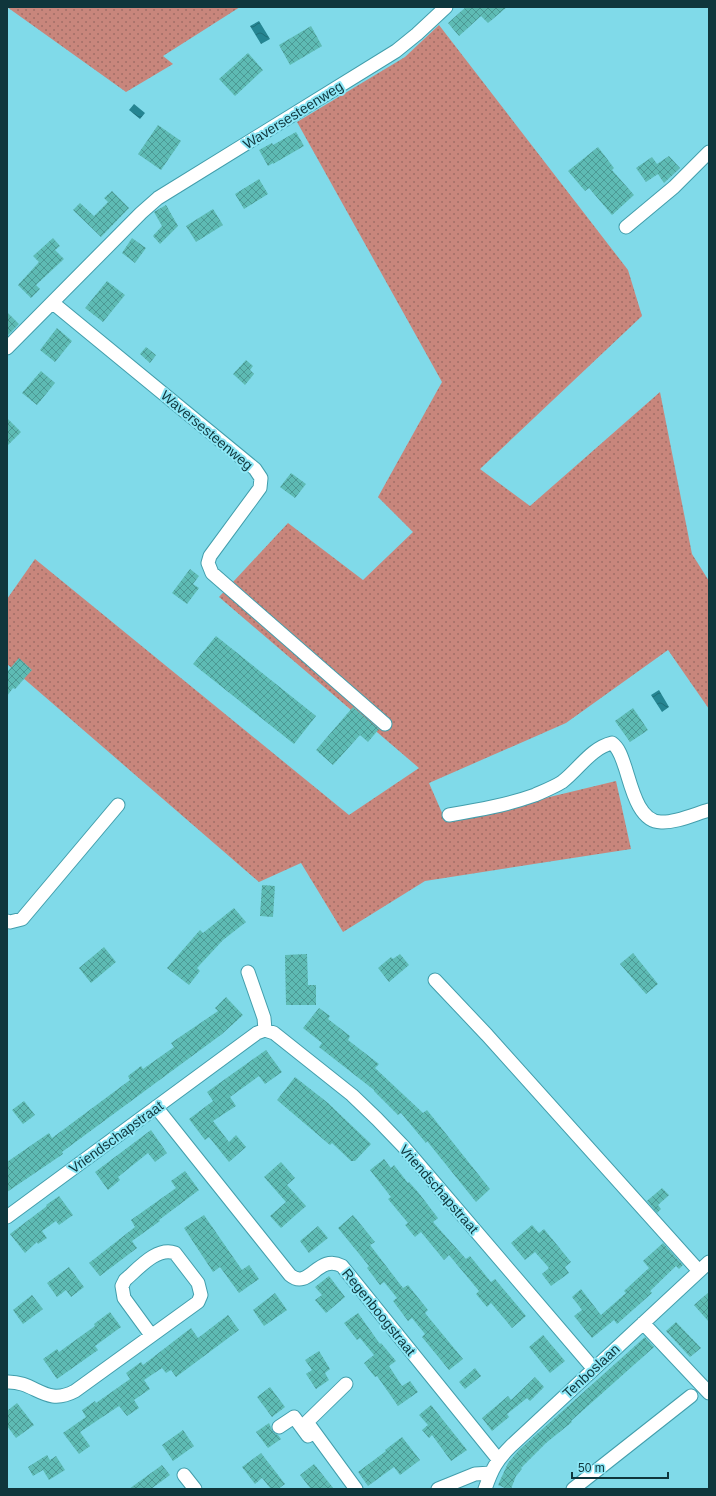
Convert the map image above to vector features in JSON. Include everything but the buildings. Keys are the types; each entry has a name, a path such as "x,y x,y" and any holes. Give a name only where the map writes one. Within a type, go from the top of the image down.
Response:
{"street":[{"name":"Waversesteenweg","path":"7,348 140,212 158,198 396,51 446,7"},
{"path":"626,227 674,187 709,152"},
{"name":"Waversesteenweg","path":"52,303 255,468 261,478 260,488 210,556 208,563 212,573 385,724"},
{"path":"449,815 491,808 524,799 546,790 562,782 589,756 604,745 612,743 620,752 639,807 646,816 653,821 662,823 668,822 709,810"},
{"path":"7,921 10,922 22,919 118,805"},
{"path":"248,972 264,1018 265,1030"},
{"path":"435,980 704,1266"},
{"name":"Vriendschapstraat","path":"7,1217 257,1033 265,1030 274,1033 352,1096 377,1119 408,1152 593,1368"},
{"name":"Regenboogstraat","path":"156,1107 290,1275 295,1279 301,1280 306,1278 324,1264 336,1262 342,1266 498,1459"},
{"path":"7,1382 18,1381 46,1395 58,1398 66,1396 75,1391 198,1302 201,1295 198,1283 175,1253 170,1251 158,1253 125,1280 122,1286 124,1298 152,1335"},
{"name":"Tenboslaan","path":"489,1484 498,1459 593,1368 704,1266"},
{"path":"642,1323 709,1393"},
{"path":"346,1384 307,1422 356,1489"},
{"path":"574,1489 692,1396"},
{"path":"279,1427 294,1417 346,1489"},
{"path":"438,1489 475,1474 489,1484"},
{"path":"184,1475 195,1489"}],"shaded area":[{"path":"7,7 240,7 163,56 173,64 126,92"},
{"path":"439,25 628,270 642,316 480,469 530,506 660,392 692,554 709,581 709,709 668,650 566,723 429,783 446,822 616,781 631,849 425,881 343,932 301,863 259,882 7,664 7,599 35,559 349,815 419,768 219,597 288,523 363,580 413,532 378,497 442,382 297,122 405,57"}],"water":[{"path":"259,21 270,39 261,44 250,26"},
{"path":"134,104 145,113 140,119 129,110"},
{"path":"659,690 669,707 662,712 651,695"}]}
